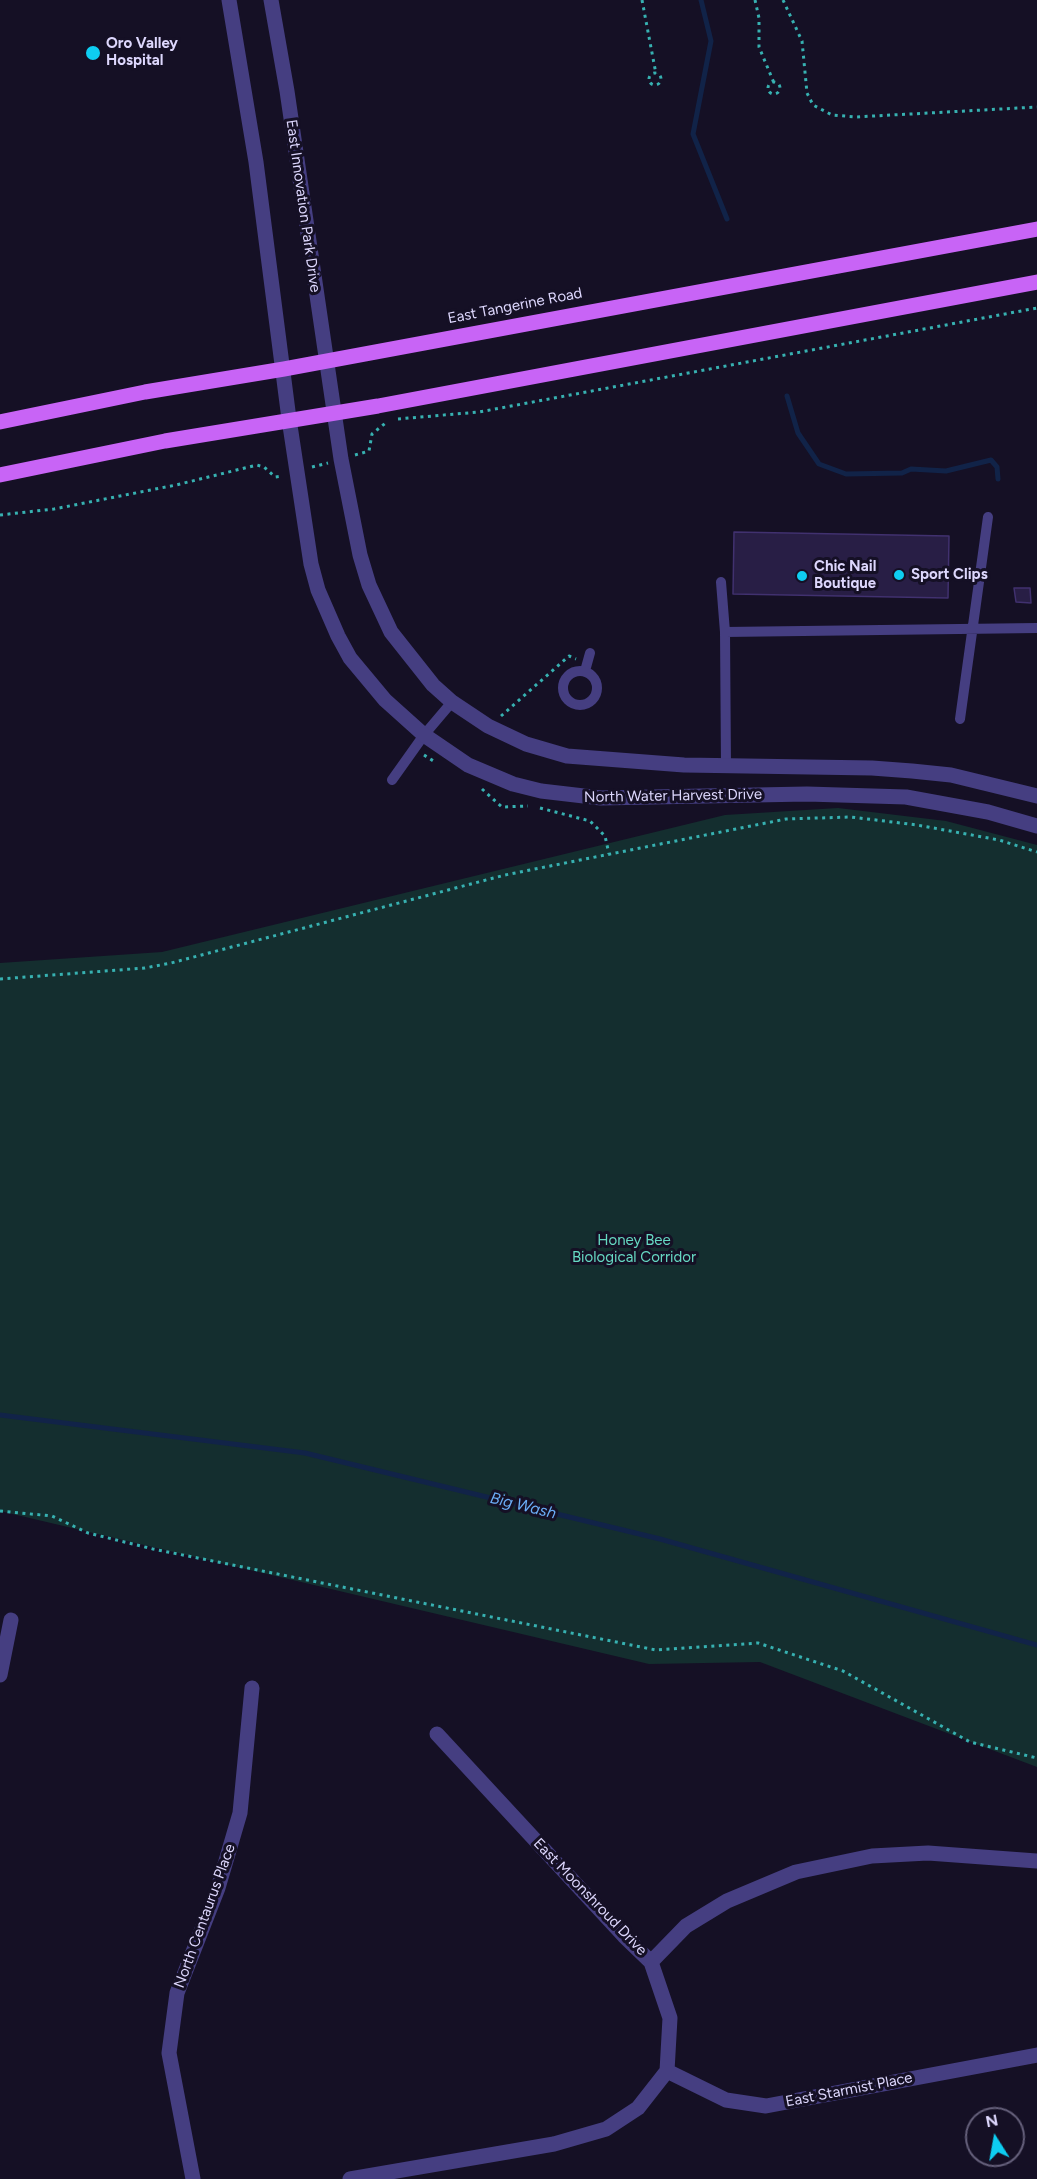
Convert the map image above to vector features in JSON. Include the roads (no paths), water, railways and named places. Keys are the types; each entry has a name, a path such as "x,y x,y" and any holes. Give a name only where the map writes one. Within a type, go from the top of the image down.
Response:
{"main road":[{"name":"East Tangerine Road","path":"0,422 145,392 284,369 1037,229"},
{"path":"0,475 165,441 1037,282"}],"street":[{"path":"229,0 256,162 284,369"},
{"name":"East Innovation Park Drive","path":"271,0 287,91 333,412"},
{"name":"North Water Harvest Drive","path":"284,369 289,419 311,564 318,590 334,628 367,680 424,735 461,760 489,775 513,784 572,797 855,794 906,797 988,812 1037,826"},
{"name":"North Water Harvest Drive","path":"333,412 360,555 381,614 410,660 452,702 488,726 526,744 567,756 726,767 872,768 912,771 951,775 1037,796"},
{"path":"0,1675 11,1620"},
{"name":"North Centaurus Place","path":"193,2179 170,2053 177,1993 218,1888 240,1814 252,1688"},
{"name":"East Moonshroud Drive","path":"437,1734 624,1936 651,1962 670,2018 667,2071"},
{"path":"651,1962 686,1926 727,1901 796,1872 872,1856 928,1853 1037,1861"},
{"name":"East Starmist Place","path":"667,2071 726,2100 766,2106 1037,2055"},
{"path":"350,2179 554,2144 606,2129 638,2108 667,2071"}],"lane":[{"path":"960,719 988,517"},
{"path":"720,582 725,632 726,767"},
{"path":"725,632 1037,628"},
{"path":"392,780 424,735 452,702"}],"waterway":[{"path":"701,0 711,41 693,134 727,219"},
{"path":"787,396 798,433 819,464 846,474 902,473 911,469 946,471 991,460 997,467 998,479"},
{"name":"Big Wash","path":"0,1415 305,1453 660,1539 1037,1645"}],"place":[{"name":"Oro Valley Hospital","path":"93,53"},
{"name":"Sport Clips","path":"899,575"},
{"name":"Chic Nail Boutique","path":"802,576"}],"park label":[{"name":"Honey Bee Biological Corridor","path":"634,1250"}]}
